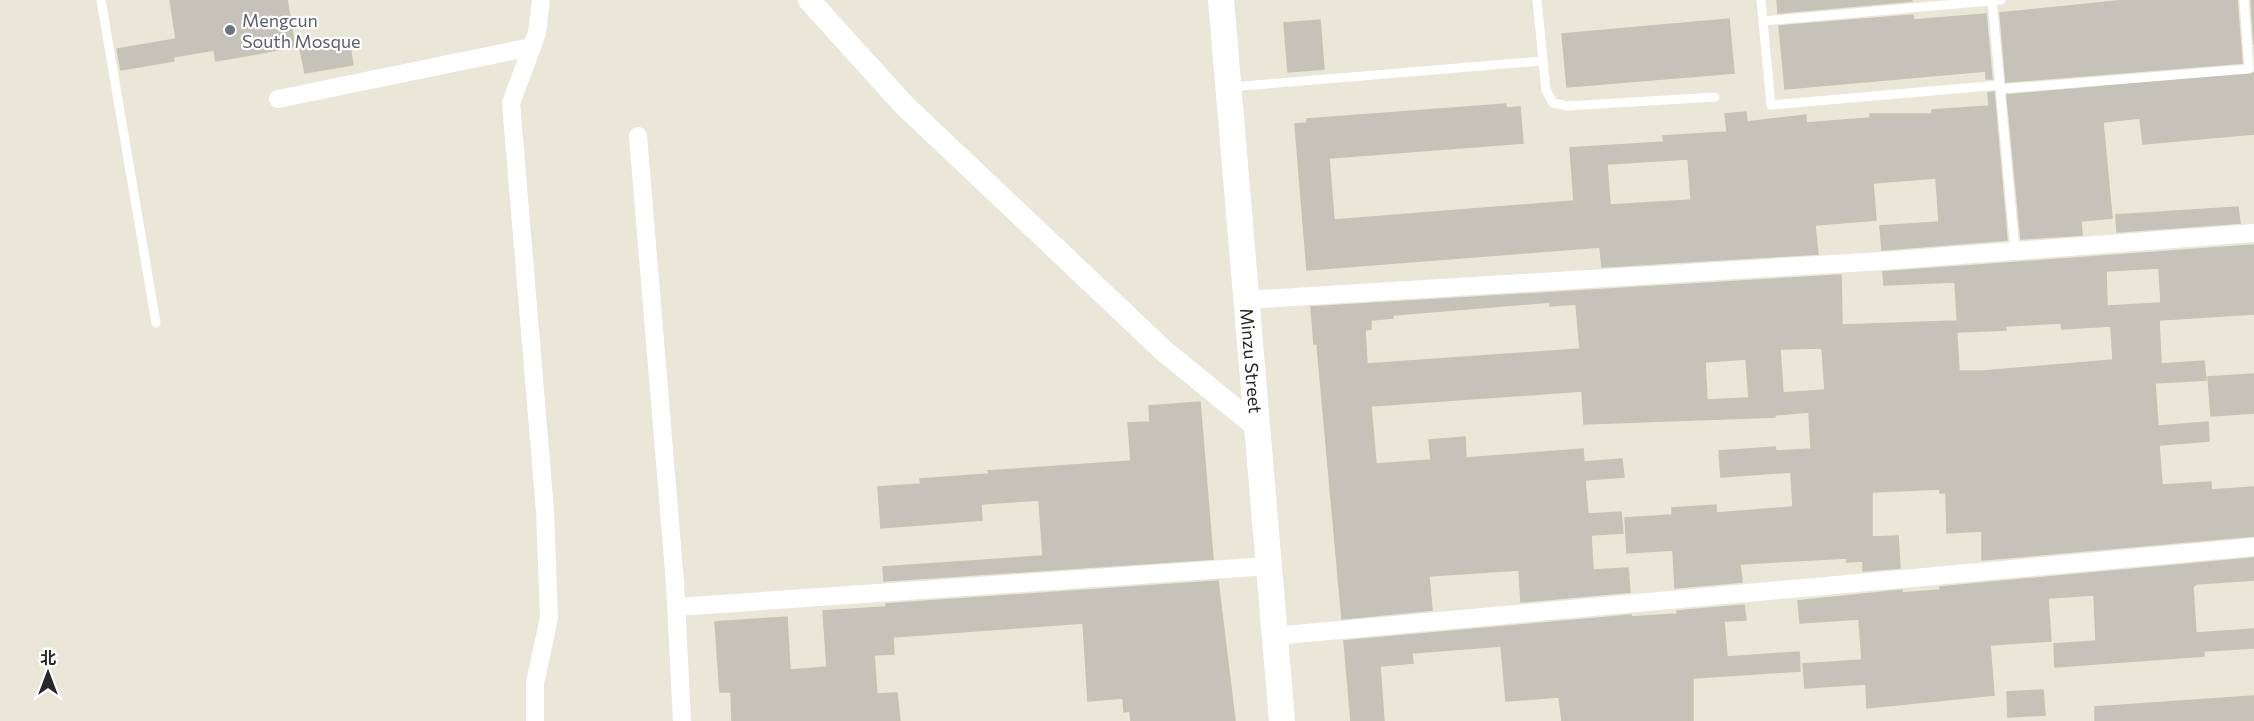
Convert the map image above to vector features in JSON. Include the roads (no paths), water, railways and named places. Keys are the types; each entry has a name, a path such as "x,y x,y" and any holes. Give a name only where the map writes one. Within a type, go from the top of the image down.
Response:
{"main road":[{"name":"Minzu Street","path":"1221,0 1282,721"}],"street":[{"path":"535,721 535,683 549,618 545,511 511,103 537,33 542,0"},
{"path":"809,0 913,113 1164,351 1256,426"},
{"path":"278,99 531,48"},
{"path":"638,136 676,607 682,721"},
{"path":"1246,300 2015,251 2254,233"},
{"path":"1274,636 2254,547"},
{"path":"676,607 1268,567"}],"lane":[{"path":"101,0 156,322"},
{"path":"1537,0 1546,90 1553,103 1567,106 1714,97"},
{"path":"1761,0 1771,105 2249,69 2244,0"},
{"path":"1992,0 2015,251"},
{"path":"1763,21 2001,0"},
{"path":"1228,87 1542,61"}],"place":[{"name":"Mengcun South Mosque","path":"230,30"}]}
